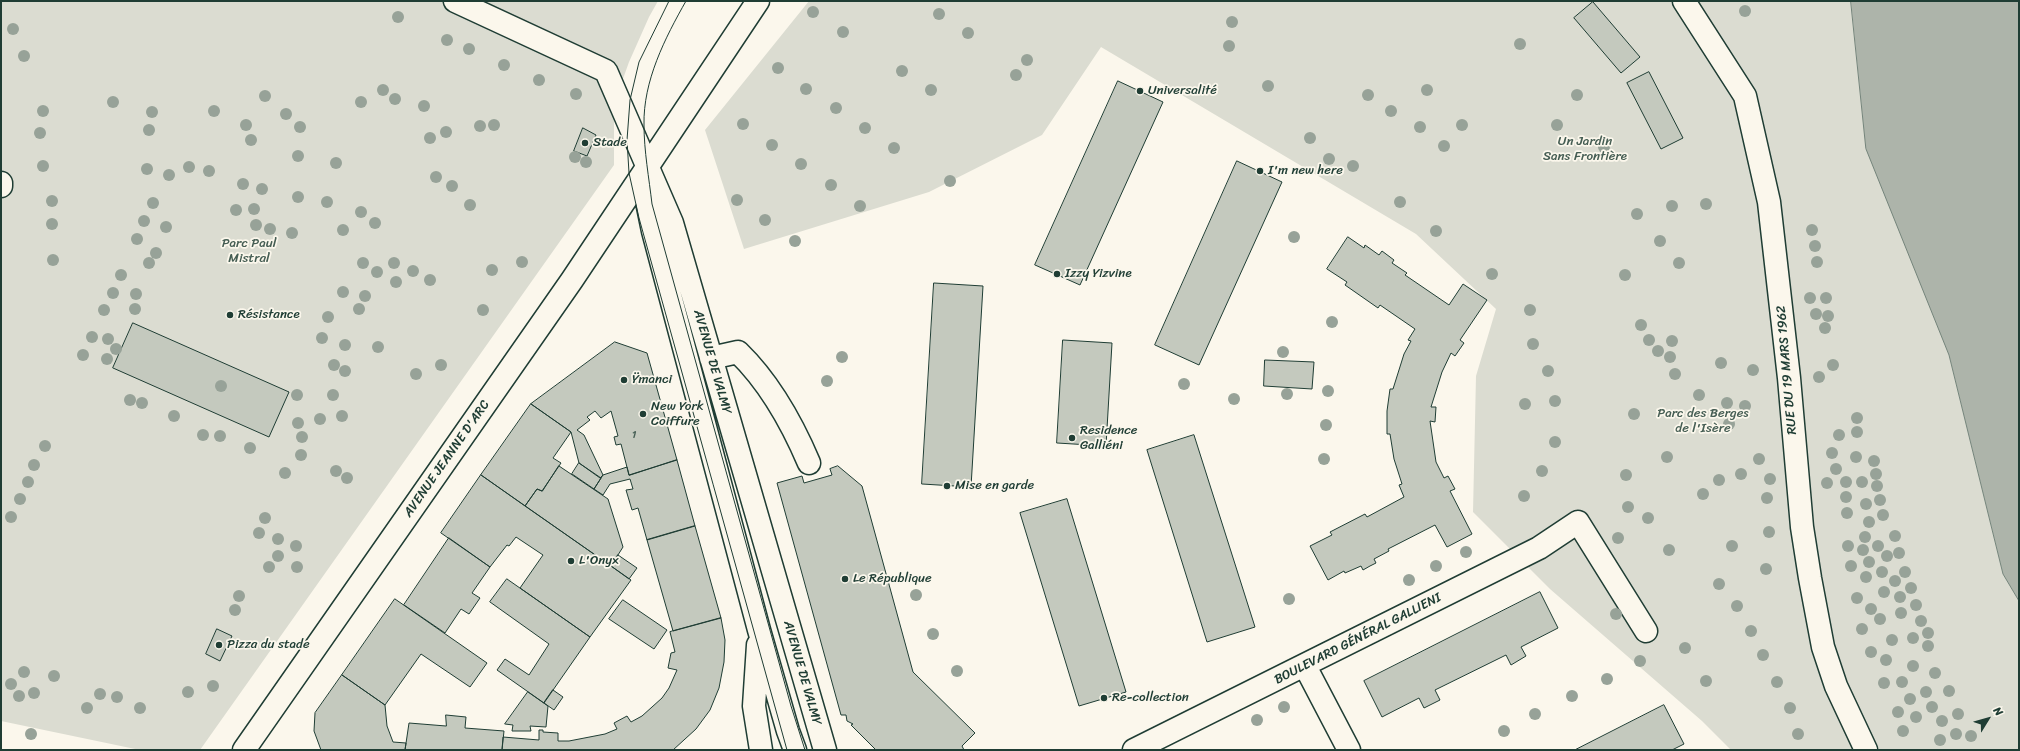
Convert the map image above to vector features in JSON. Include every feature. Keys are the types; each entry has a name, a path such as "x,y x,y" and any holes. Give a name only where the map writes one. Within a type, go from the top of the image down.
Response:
{"street":[{"name":"AVENUE DE VALMY","path":"455,1 606,71 672,223 825,750"},
{"path":"758,1 648,168 646,197 653,231 760,630 788,732 795,750"},
{"name":"RUE DU 19 MARS 1962","path":"1684,1 1745,96 1770,202 1789,378 1802,527 1823,647 1836,686 1866,750"},
{"name":"AVENUE JEANNE D'ARC","path":"244,750 572,280 648,168"},
{"path":"711,358 738,352 750,364 773,394 794,428 809,463"},
{"name":"BOULEVARD GÉNÉRAL GALLIENI","path":"1134,750 1539,548 1578,522 1646,631"},
{"path":"760,630 754,706 761,750"},
{"path":"1305,666 1349,750"}],"green space":[{"name":"Parc Paul Mistral","path":"1,1 658,1 649,17 629,62 614,104 614,165 200,750 140,750 1,721"},
{"name":"Parc des Berges de l'Isère","path":"809,1 1853,1 1949,355 2003,574 2019,601 2019,750 1731,750 1702,721 1550,589 1473,512 1476,376 1496,309 1416,234 1101,47 1042,135 929,192 744,249 705,130"}],"shaded area":[{"path":"1851,1 2019,1 2019,601 2003,574 1949,355 1866,149"}],"building":[{"path":"1593,2 1640,57 1621,73 1574,18"},
{"path":"1649,72 1683,138 1661,149 1627,83"},
{"path":"1118,81 1163,102 1080,285 1035,265"},
{"name":"Stade","path":"583,128 596,135 587,156 574,151"},
{"path":"1237,161 1282,182 1199,365 1155,345"},
{"path":"1348,237 1364,248 1365,245 1379,255 1382,251 1394,260 1392,263 1407,273 1405,275 1449,305 1463,284 1487,300 1460,340 1464,343 1455,356 1451,353 1442,372 1431,407 1436,407 1435,422 1430,421 1436,462 1444,478 1448,476 1455,489 1450,491 1472,534 1447,547 1435,525 1388,549 1389,551 1374,559 1376,563 1363,570 1361,566 1345,573 1344,571 1328,580 1310,546 1332,535 1330,532 1365,514 1367,517 1404,497 1399,485 1402,484 1394,459 1390,434 1387,434 1387,411 1390,389 1393,389 1404,354 1411,341 1408,340 1415,329 1380,305 1378,308 1345,285 1347,282 1327,269"},
{"path":"934,283 983,286 971,487 922,484"},
{"path":"133,323 289,392 269,437 113,368"},
{"path":"1063,340 1112,343 1106,446 1057,443"},
{"path":"615,342 647,353 677,460 629,475 621,444 616,445 614,437 618,436 611,411 601,418 595,411 587,417 590,420 577,430 584,435 603,475 600,478 579,463 571,432 531,404"},
{"path":"1265,360 1314,362 1312,389 1264,386"},
{"path":"531,404 571,432 553,458 561,463 542,491 537,489 525,506 481,475"},
{"path":"1194,435 1255,627 1207,642 1147,450"},
{"path":"677,460 695,526 647,540 638,508 632,510 626,490 633,489 630,479 610,484 603,495 594,489 603,475 627,467 629,475"},
{"path":"579,463 601,478 594,489 572,474"},
{"path":"559,466 608,499 623,547 611,566 525,506 537,489 542,491"},
{"name":"Le République","path":"838,466 862,486 913,672 975,733 962,746 964,750 876,750 851,725 853,724 847,721 846,715 841,715 777,483 802,476 804,483 832,475 830,469"},
{"name":"L'Onyx","path":"481,475 631,580 590,637 520,588 543,555 516,537 509,546 507,545 490,567 441,533"},
{"path":"1067,499 1126,692 1079,706 1020,513"},
{"path":"695,526 721,618 673,631 647,540"},
{"path":"449,538 490,567 472,593 480,598 469,614 461,609 445,633 404,605"},
{"path":"618,555 637,568 629,579 611,566"},
{"path":"507,579 590,637 544,703 497,670 505,659 529,675 549,644 490,602"},
{"path":"1540,592 1558,628 1521,647 1526,656 1511,665 1506,655 1435,690 1440,700 1424,708 1419,698 1382,717 1364,681"},
{"path":"395,599 487,663 470,687 421,654 385,705 342,675"},
{"path":"623,600 667,630 654,649 609,619"},
{"path":"721,618 725,640 724,662 719,688 710,710 696,729 673,750 502,750 503,737 539,740 539,730 543,730 543,732 558,733 558,741 569,741 605,734 617,729 614,723 627,716 631,722 642,716 662,698 669,688 677,670 668,668 671,653 675,652 670,632"},
{"path":"217,629 232,636 220,661 206,654"},
{"path":"342,675 385,705 387,726 393,742 406,743 405,750 321,750 314,731 315,713"},
{"path":"553,690 563,697 554,710 544,703"},
{"path":"528,692 548,706 546,727 530,726 531,731 512,731 513,725 505,724"},
{"path":"1664,705 1684,744 1672,750 1575,750"},
{"path":"446,715 466,717 465,728 504,731 502,750 405,750 409,723 446,726"}],"tram line":[{"path":"669,1 639,62 630,100 627,140 629,173 639,218 787,750"},
{"path":"686,1 663,45 651,76 647,92 644,135 652,204 791,706 805,750"}],"place":[{"name":"Universalité","path":"1140,91"},
{"name":"Stade","path":"585,143"},
{"name":"I'm new here","path":"1260,171"},
{"name":"Izzy Yizvine","path":"1057,274"},
{"name":"Résistance","path":"230,315"},
{"name":"Ÿmanci","path":"624,380"},
{"name":"New York Coiffure","path":"643,414"},
{"name":"Residence Galliéni","path":"1072,438"},
{"name":"Mise en garde","path":"947,486"},
{"name":"L'Onyx","path":"571,561"},
{"name":"Le République","path":"845,579"},
{"name":"Pizza du stade","path":"219,645"},
{"name":"Re-collection","path":"1104,698"}],"park label":[{"name":"Un Jardin Sans Frontière","path":"1585,150"}]}
